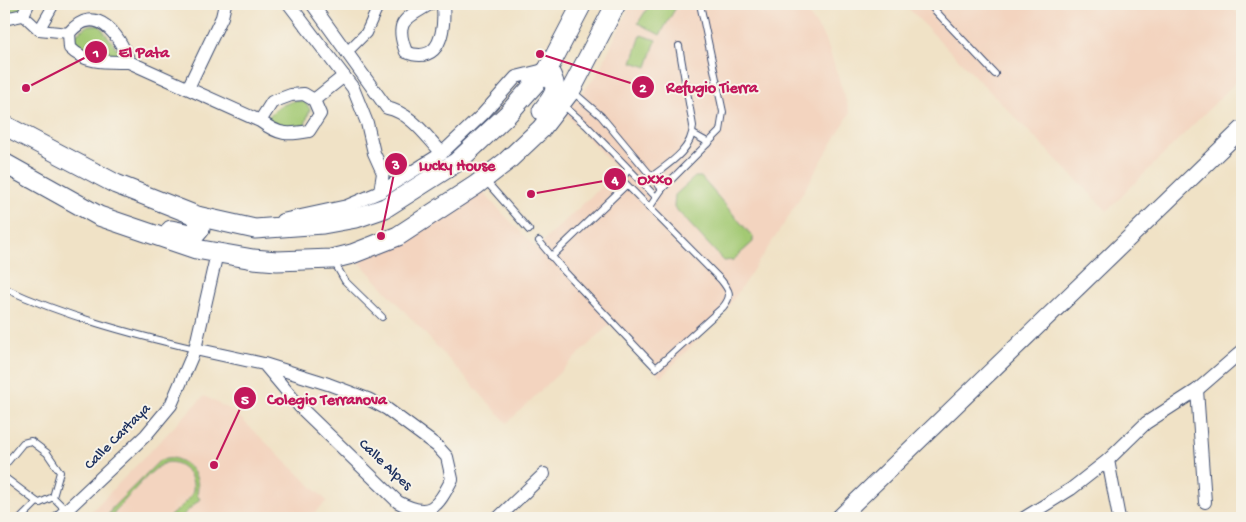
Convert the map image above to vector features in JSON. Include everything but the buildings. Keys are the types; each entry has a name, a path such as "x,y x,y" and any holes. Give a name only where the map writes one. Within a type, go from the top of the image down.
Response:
{"main road":[{"path":"4,125 116,184 197,216 255,229 323,224 356,218 385,208 457,162 507,115 548,69 582,4"},
{"path":"4,163 99,216 196,249 253,260 277,261 332,259 352,254 398,236 484,179 507,161 540,129 566,97 616,4"},
{"path":"507,161 524,132 554,95 555,84 548,69"},
{"path":"99,216 125,217 195,235 200,229 197,216"}],"street":[{"path":"39,30 54,4"},
{"path":"188,88 222,17 225,4"},
{"path":"289,4 353,88 367,123 374,153 383,173 380,192"},
{"path":"312,4 386,108 400,112 412,121 442,154"},
{"path":"346,53 366,33 379,4"},
{"path":"430,4 409,15 401,25 400,36 406,52 416,56 429,53 440,42 444,21 443,4"},
{"path":"4,20 26,9 39,30"},
{"path":"306,26 322,16"},
{"path":"130,62 123,44 112,30 102,22 88,21 76,25 69,33 70,48 79,58 110,62 130,62 260,121 269,128 286,135 309,131 320,114 314,100 304,94 291,95 272,102 260,121"},
{"path":"39,30 69,33"},
{"path":"255,229 287,219 346,206 380,192 442,154 483,114 516,76 548,69"},
{"path":"314,100 344,76"},
{"path":"353,88 365,79"},
{"path":"838,518 1242,129"},
{"name":"Calle Cartaya","path":"62,514 146,435 171,405 195,349 218,253"},
{"name":"Calle Alpes","path":"195,349 264,364 328,384 387,409 438,446 447,457 452,479 441,500 422,515 398,502 300,407 264,364"},
{"path":"1024,518 1044,508 1108,460 1146,423 1197,390 1242,351"},
{"path":"1197,390 1205,502"},
{"path":"1108,460 1119,518"},
{"path":"498,518 544,474"}],"lane":[{"path":"649,208 662,189 720,131 723,112 700,4"},
{"path":"928,4 995,74"},
{"path":"651,177 675,160 690,142 693,134 679,46"},
{"path":"566,97 586,125 656,197"},
{"path":"566,97 601,116 662,189"},
{"path":"693,134 709,143"},
{"path":"539,241 551,257 656,368 723,307 730,295 729,290 720,280 626,185 622,178 628,170"},
{"path":"484,179 529,230"},
{"path":"551,257 626,185"},
{"path":"332,259 344,280 382,317"},
{"name":"Calle Alpes","path":"4,288 24,298 114,328 195,349"},
{"path":"4,466 24,443 30,441 47,453 60,472 53,497 62,514"},
{"path":"4,477 37,502 40,503 53,497"},
{"path":"21,518 37,502"}],"shaded area":[{"path":"631,4 802,4 826,40 850,113 786,221 724,313 661,377 610,324 507,423 352,254 476,185 536,248 618,171 565,113 597,75"},
{"path":"904,4 1229,4 1242,19 1242,76 1107,211"},
{"path":"204,396 233,411 327,501 309,518 85,518"}],"green space":[{"path":"4,4 25,4 20,13 4,18"},
{"path":"650,4 678,4 660,35 638,23"},
{"path":"89,25 99,25 122,55 95,56 79,48 74,42 77,33"},
{"path":"641,35 656,40 647,67 632,62"},
{"path":"293,101 304,101 310,109 305,125 279,126 267,118 278,107"},
{"path":"695,177 701,177 753,237 753,242 733,260 724,261 674,207 675,195"},
{"path":"173,458 190,467 196,477 197,495 200,499 180,518 168,518 192,494 193,484 188,472 179,464 173,462 161,465 155,469 115,511 111,518 107,518 112,508 160,460"}],"place":[{"name":"Refugio Tierra","path":"540,54"},
{"name":"El Pata","path":"26,88"},
{"name":"Oxxo","path":"531,194"},
{"name":"Lucky House","path":"381,236"},
{"name":"Colegio Terranova","path":"214,465"}]}
